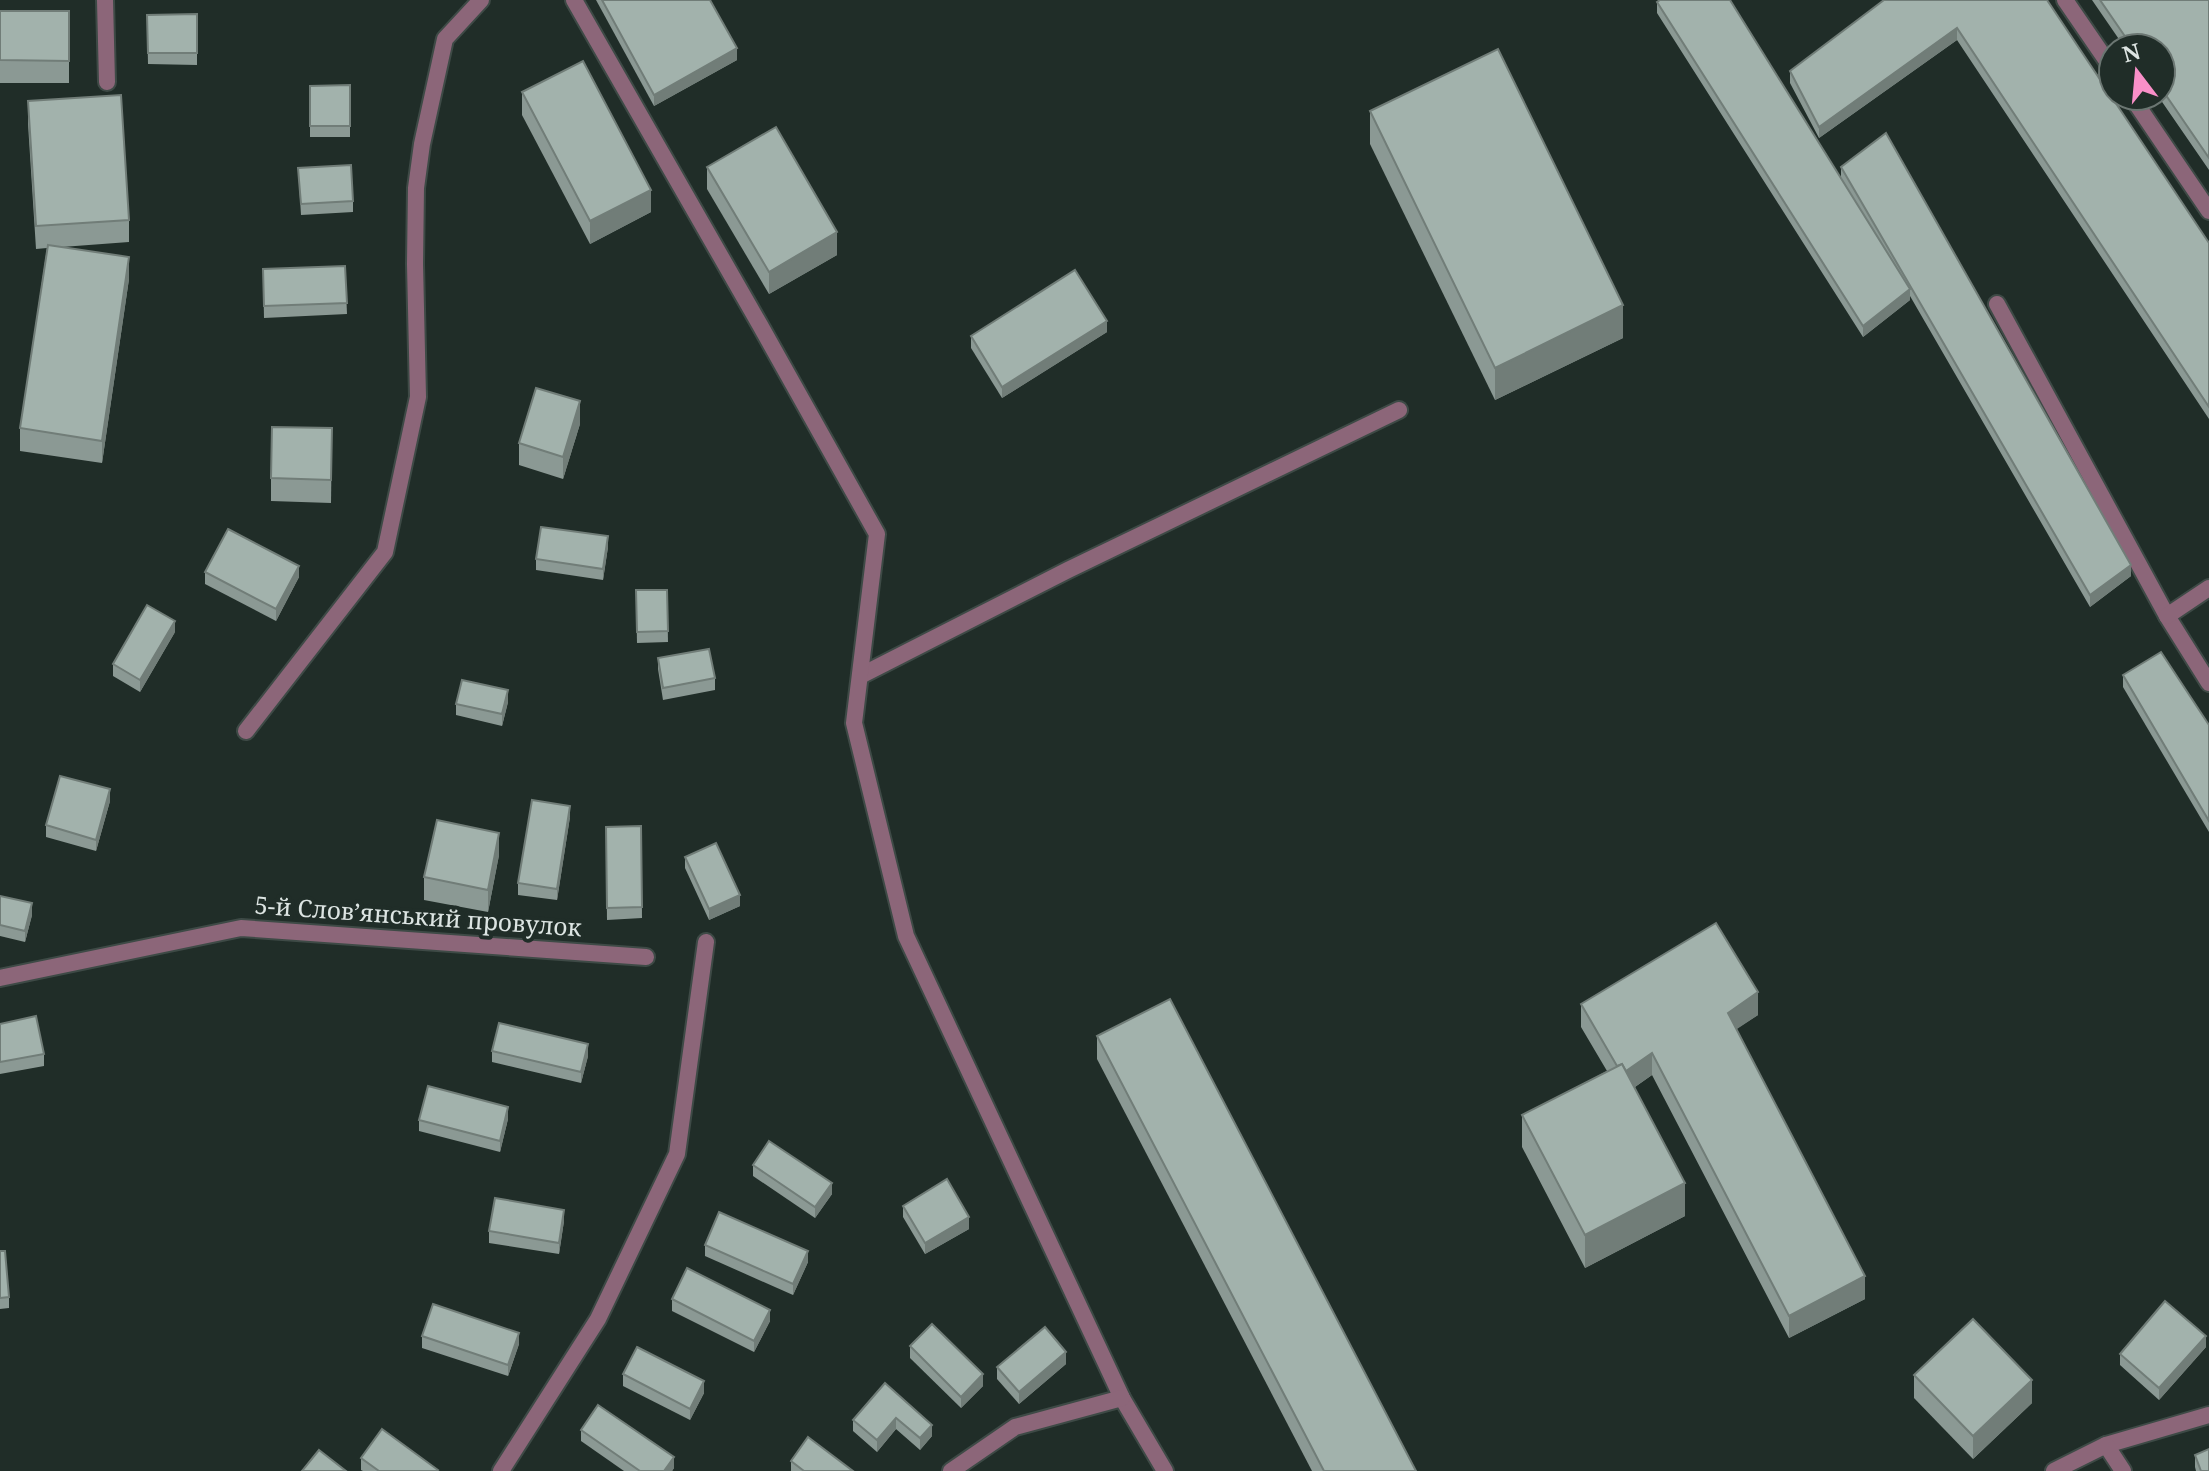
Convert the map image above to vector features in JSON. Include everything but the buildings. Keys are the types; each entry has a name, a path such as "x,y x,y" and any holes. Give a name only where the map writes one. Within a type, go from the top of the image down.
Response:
{"street":[{"path":"105,0 107,82"},
{"path":"246,731 385,552 418,397 416,188 422,144 445,39 481,0"},
{"path":"574,0 877,534 854,723 906,936 1122,1398 1165,1471"},
{"path":"2065,0 2097,47"},
{"path":"2142,112 2209,211"},
{"path":"1997,304 2167,616 2209,683"},
{"path":"860,676 1068,570 1399,410"},
{"path":"2167,616 2209,588"},
{"name":"5-й Слов’янський провулок","path":"0,978 241,928 646,957"},
{"path":"501,1471 598,1319 677,1154 706,942"},
{"path":"951,1471 1015,1427 1122,1398"},
{"path":"2054,1471 2106,1445 2209,1415"},
{"path":"2106,1445 2123,1471"}]}
